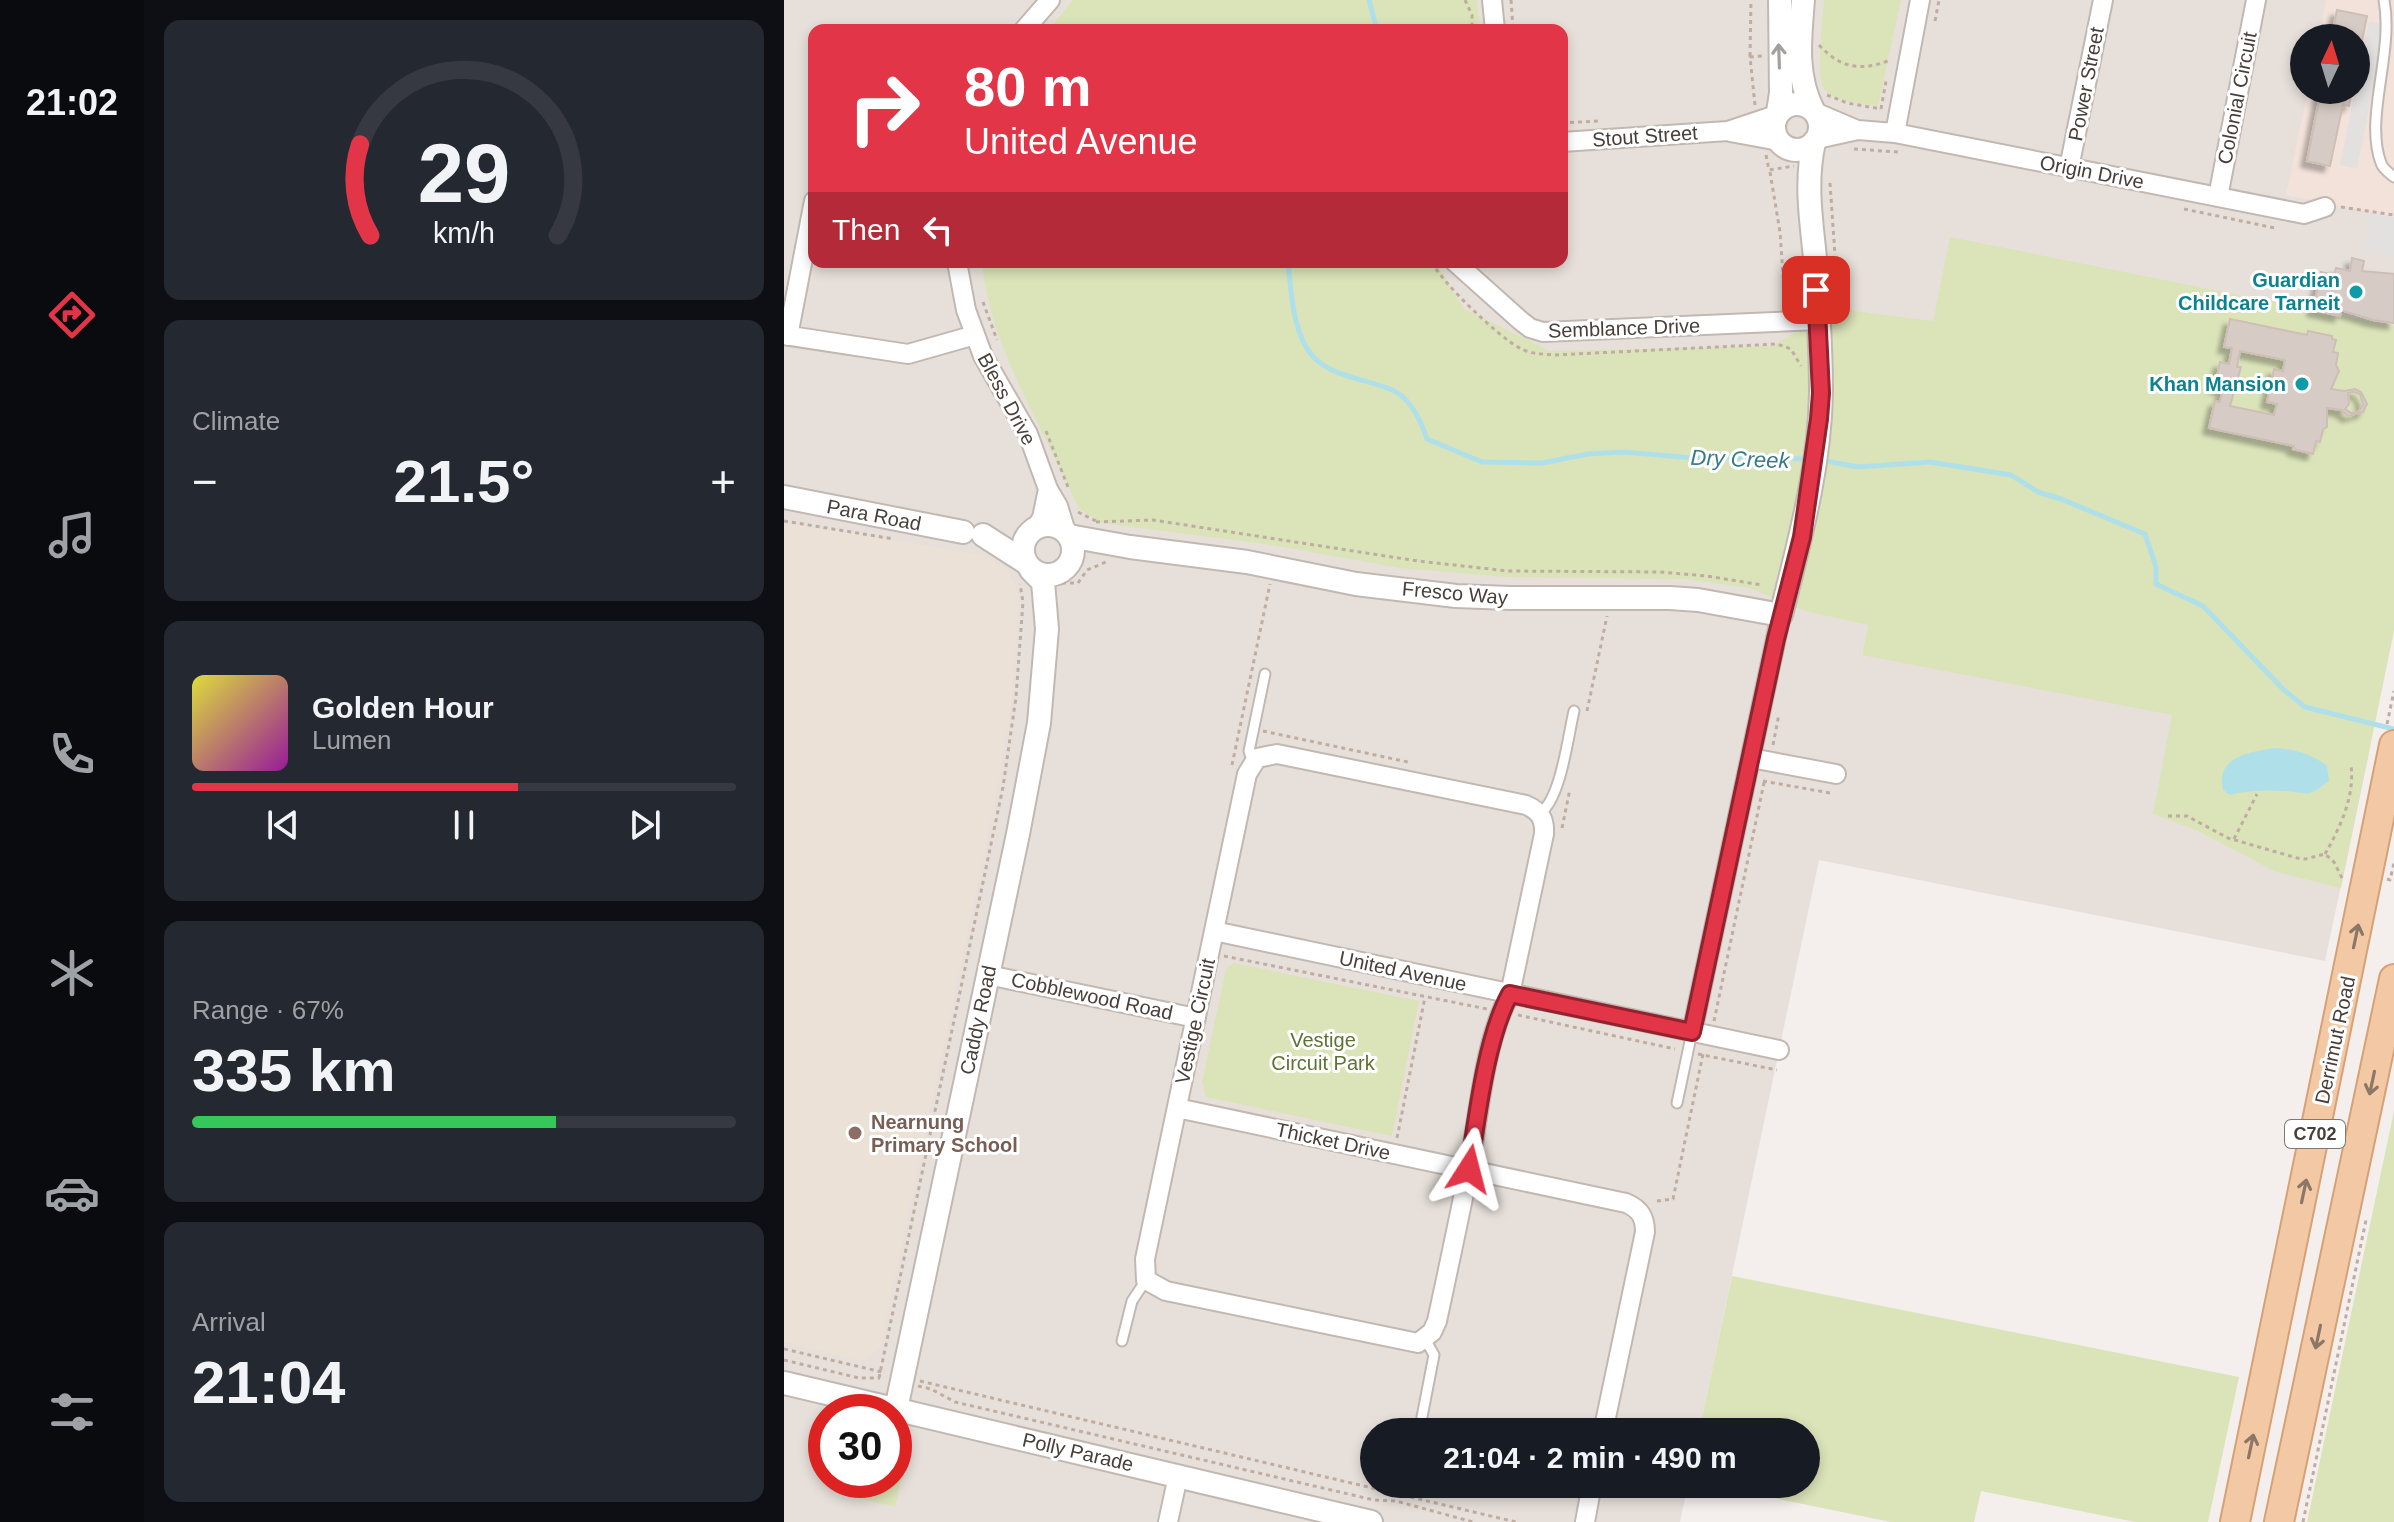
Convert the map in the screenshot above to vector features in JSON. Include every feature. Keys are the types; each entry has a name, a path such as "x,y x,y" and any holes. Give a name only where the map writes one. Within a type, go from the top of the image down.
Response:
{"main road":[{"name":"Derrimut Road","path":"2235,1522 2390,737"},
{"name":"C702","path":"2279,1522 2394,979"}],"street":[{"path":"1029,24 1050,0"},
{"path":"1492,0 1494,24"},
{"path":"1780,0 1777,114 1773,126 1807,188"},
{"path":"1706,1029 1764,755 1781,615 1802,537 1819,419 1818,320 1807,188 1820,123 1804,93 1800,73 1803,0"},
{"path":"1895,133 1920,0"},
{"name":"Power Street","path":"2069,168 2103,0"},
{"name":"Colonial Circuit","path":"2218,197 2256,0"},
{"path":"1777,114 1795,103 1814,111"},
{"name":"Origin Drive","path":"1814,111 1858,130"},
{"name":"Stout Street","path":"1568,142 1728,131 1777,114"},
{"name":"Origin Drive","path":"1815,140 1858,130 1895,133 2304,214 2325,207"},
{"name":"Stout Street","path":"1728,131 1781,143"},
{"path":"1781,143 1799,150 1815,140"},
{"path":"808,230 786,335 908,354 975,335"},
{"name":"Bless Drive","path":"958,268 966,310 988,368 1028,434 1068,534"},
{"name":"Semblance Drive","path":"1462,268 1521,321 1543,332 1818,320"},
{"path":"1025,570 1023,545 1042,518 1048,489"},
{"name":"Para Road","path":"784,497 973,533"},
{"path":"1052,525 1068,534 1073,550 1070,573 1049,575 1025,570 973,533 1004,536 1052,525"},
{"name":"Fresco Way","path":"1068,534 1094,546 1130,547 1273,567 1356,584 1456,596 1698,600 1781,615"},
{"name":"Fresco Way","path":"1070,573 1094,546"},
{"name":"Caddy Road","path":"895,1394 894,1379 988,975 1039,723 1047,629 1043,582 1025,570"},
{"name":"Caddy Road","path":"1047,629 1070,573"},
{"path":"1146,1280 1155,1287 1181,1294 1407,1341 1418,1343 1425,1339 1437,1321 1500,1011 1519,1002 1544,834 1540,813 1526,805 1277,754 1266,755 1253,763"},
{"path":"1764,755 1836,774"},
{"name":"Vestige Circuit","path":"1146,1280 1145,1259 1247,774 1253,763"},
{"name":"United Avenue","path":"1214,931 1519,1002 1706,1029 1779,1050"},
{"name":"Cobblewood Road","path":"988,975 1196,1018"},
{"name":"Thicket Drive","path":"1177,1108 1626,1203 1641,1213 1645,1232 1606,1418"},
{"name":"Polly Parade","path":"784,1383 831,1394"},
{"name":"Polly Parade","path":"912,1413 1356,1520"},
{"path":"1168,1522 1178,1476"},
{"path":"1585,1522 1589,1498"}],"lane":[{"path":"2388,2 2388,29 2374,128 2382,166 2394,177"},
{"name":"Vestige Circuit","path":"1253,763 1249,751 1265,674"},
{"path":"1540,813 1546,809 1554,794 1574,711"},
{"path":"1677,1103 1706,1029"},
{"name":"Vestige Circuit","path":"1122,1341 1132,1301 1146,1280"},
{"path":"1422,1417 1434,1355 1425,1339"}],"path":[{"path":"1465,0 1472,15 1472,24"},
{"path":"1511,0 1513,24"},
{"path":"1750,57 1751,0"},
{"path":"1819,45 1830,58 1849,67 1874,67 1890,60"},
{"path":"1845,149 1900,152"},
{"path":"1769,170 1780,232 1787,348"},
{"path":"1828,174 1835,257"},
{"path":"2325,207 2362,208 2394,215"},
{"path":"2184,209 2275,228"},
{"path":"1070,573 1093,567 1096,521 1153,520 1418,561 1508,571 1660,572 1762,585"},
{"path":"784,521 903,541"},
{"path":"1231,770 1279,538"},
{"path":"880,1372 1003,787 1016,697 1025,570"},
{"path":"1585,721 1607,615 1606,597"},
{"path":"2390,737 2394,691"},
{"path":"1657,1201 1673,1199 1706,1029 1765,781 1764,755 1781,701"},
{"path":"1253,728 1417,764"},
{"path":"1764,755 1786,748"},
{"path":"2168,816 2187,816 2234,839 2297,858 2325,854 2335,838 2347,805 2351,765"},
{"path":"1765,781 1830,793"},
{"path":"1562,828 1572,782"},
{"path":"2234,839 2257,794"},
{"path":"2325,854 2334,862 2345,884"},
{"path":"1396,1140 1425,997"},
{"path":"784,1349 880,1372 931,1389 955,1402 1374,1500 1396,1501 1473,1522"},
{"path":"784,1360 859,1378 894,1379 1516,1522"},
{"path":"880,1372 894,1379"}],"shaded area":[{"path":"784,0 2394,0 2394,486 1951,237 1862,654 2369,753 2325,961 1819,860 1702,1418 1360,1418 1360,1498 1685,1498 1680,1522 784,1522"},
{"path":"2326,0 2394,0 2394,217 2286,195 2305,104 2370,104 2370,24 2322,24"},
{"path":"2369,21 2386,25 2357,169 2340,165 2352,104 2370,104"},
{"path":"2371,213 2394,217 2394,257 2364,251"},
{"path":"784,522 985,556 1008,570 1019,595 1011,704 998,786 882,1339 879,1349 865,1360 784,1342"}],"green space":[{"path":"1073,0 1477,0 1479,24 1053,24"},
{"path":"1824,0 1901,0 1878,106 1842,100 1824,89 1820,60"},
{"path":"1950,237 2394,326 2394,631 2341,888 2276,872 2196,830 2153,814 2172,715 1862,655 1868,625 1805,611 1749,588 1685,579 1507,577 1400,568 1272,545 1102,523 1078,508 1020,387 995,325 983,268 1440,268 1464,309 1550,351 1771,346 1840,309 1933,321"},
{"name":"Vestige Circuit Park","path":"1234,963 1419,1001 1392,1136 1206,1097 1202,1082 1226,969"},
{"path":"2394,1111 2394,1522 2307,1522"},
{"path":"1732,1276 2239,1377 2208,1522 2135,1522 1981,1491 1974,1522 1891,1522 1774,1498 1820,1498 1820,1418 1702,1418"},
{"path":"859,1498 897,1498 895,1507"}],"water":[{"path":"2275,748 2315,758 2327,766 2329,781 2306,794 2266,791 2230,795 2223,790 2224,770 2230,763 2246,754"}],"building":[{"path":"2337,10 2367,16 2365,24 2334,24"},
{"path":"2318,104 2343,104 2330,166 2307,161"},
{"name":"Guardian Childcare Tarneit","path":"2352,258 2364,261 2362,271 2394,274 2394,323 2341,310 2340,316 2313,310 2321,272 2334,275 2336,268 2350,271"},
{"name":"Khan Mansion","path":"2230,319 2307,335 2308,331 2332,336 2336,340 2333,352 2338,353 2336,365 2339,371 2331,389 2355,389 2361,392 2367,404 2363,412 2348,416 2341,410 2327,408 2327,427 2323,429 2320,442 2316,441 2313,454 2293,449 2294,446 2209,428 2215,401 2220,402 2223,389 2215,387 2220,362 2229,364 2232,348 2224,347","holes":["2240,351 2285,360 2283,371 2274,369 2267,402 2277,404 2274,415 2230,406 2241,367 2237,367","2348,393 2360,394 2363,405 2358,412 2351,413 2345,409 2349,404"]}],"waterway":[{"name":"Dry Creek","path":"1369,0 1375,24"},
{"name":"Dry Creek","path":"1289,268 1298,327 1314,357 1333,371 1399,394 1414,411 1427,439 1482,462 1542,463 1588,454 1624,452 1705,459 1766,456 1811,460"},
{"name":"Dry Creek","path":"1821,460 1858,467 1930,462 2011,475 2038,492 2145,534 2156,567 2156,584 2203,606 2284,690 2305,707 2394,729"}],"place":[{"name":"Guardian Childcare Tarneit","path":"2356,292"},
{"name":"Khan Mansion","path":"2302,384"},
{"name":"Nearnung Primary School","path":"855,1133"}],"route":[{"path":"1469,1169 1500,1011 1510,994 1692,1032 1808,504 1821,393 1816,290"}]}
